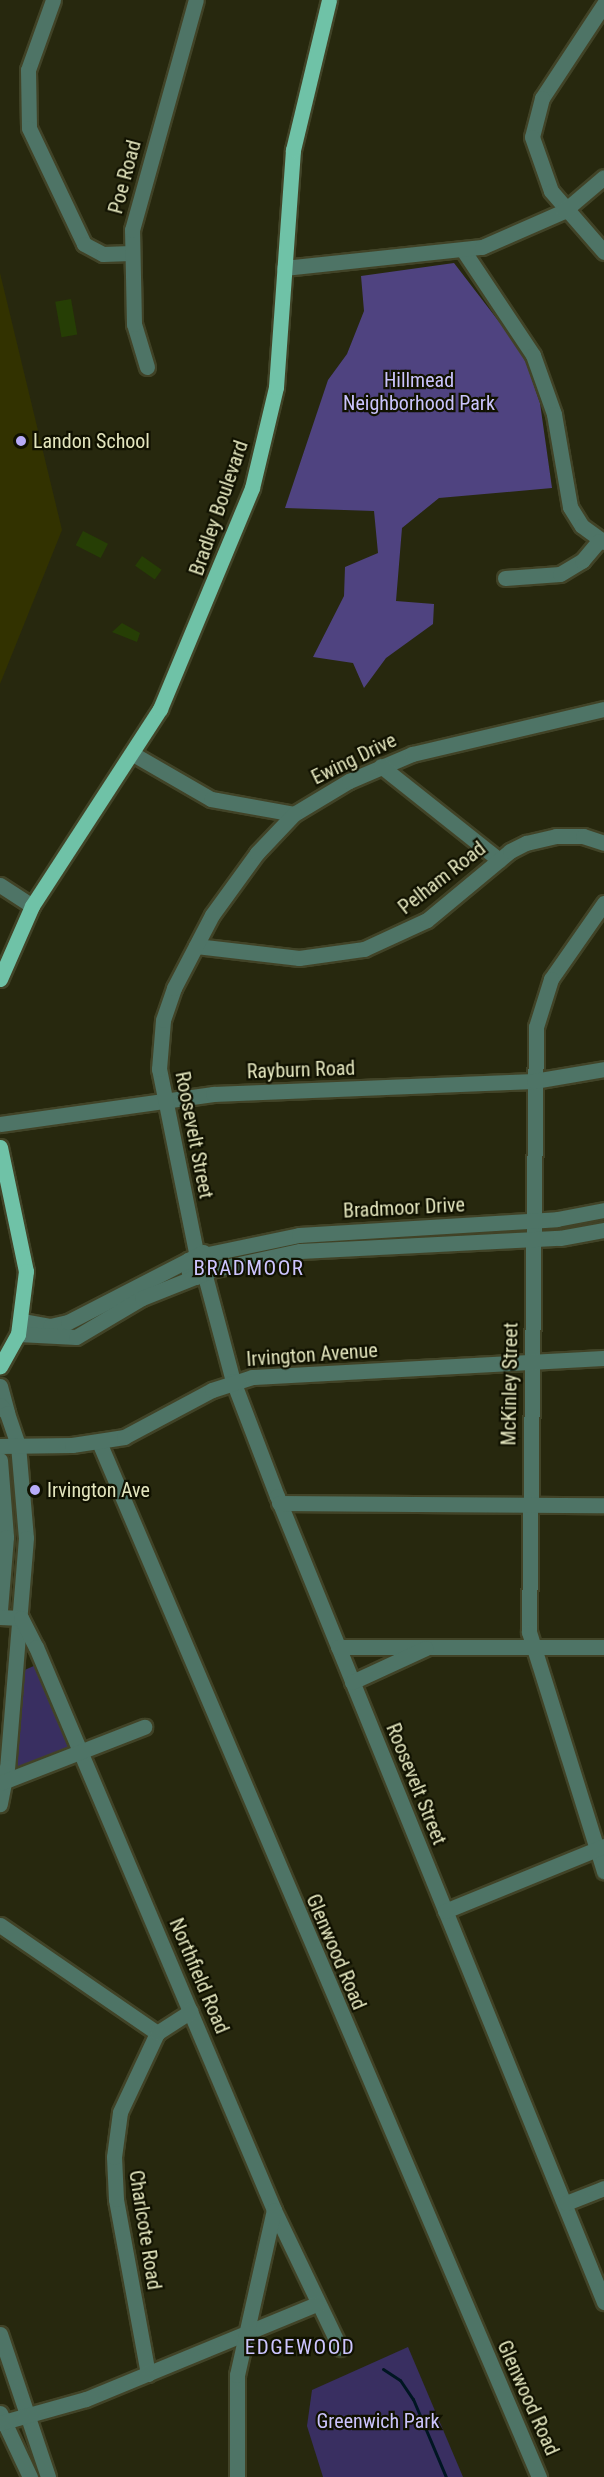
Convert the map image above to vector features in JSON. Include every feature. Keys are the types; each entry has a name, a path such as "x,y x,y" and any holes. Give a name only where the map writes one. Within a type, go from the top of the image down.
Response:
{"main road":[{"name":"Bradley Boulevard","path":"0,979 32,906 133,754 185,656 257,470 276,387 295,142 329,0"},
{"path":"0,1147 25,1256 20,1327 0,1366"}],"street":[{"path":"53,0 28,70 29,128 84,244 103,254 131,253"},
{"name":"Poe Road","path":"147,367 134,324 132,230 196,0"},
{"path":"604,4 535,114 535,153 564,211 604,252"},
{"path":"284,268 463,250 512,237 564,211 604,177"},
{"path":"463,250 533,355 554,414 570,507 582,526 602,542 582,561 560,574 506,578"},
{"name":"Ewing Drive","path":"294,814 381,766 432,748 604,709"},
{"path":"133,754 211,799 294,814"},
{"path":"381,766 499,860"},
{"name":"Roosevelt Street","path":"197,1255 159,1069 163,1020 196,946 230,889 294,814"},
{"name":"Pelham Road","path":"196,946 299,958 364,949 427,920 499,860 525,843 556,836 583,836 604,843"},
{"path":"0,885 32,906"},
{"name":"McKinley Street","path":"604,903 564,955 545,994 536,1027 529,1632 600,1848 604,1872"},
{"name":"Rayburn Road","path":"0,1124 164,1100 534,1081 604,1069"},
{"name":"Bradmoor Drive","path":"20,1327 50,1326 68,1322 197,1255 299,1235 534,1221 604,1210"},
{"name":"Bradmoor Drive","path":"20,1327 76,1337 142,1298 204,1274 300,1251 534,1239 604,1230"},
{"path":"197,1255 204,1274 189,1272 197,1255"},
{"name":"Roosevelt Street","path":"204,1274 233,1381 279,1503 566,2203 604,2302"},
{"name":"Irvington Avenue","path":"0,1446 99,1442 145,1430 233,1381 531,1365 604,1358"},
{"path":"0,1386 4,1409 18,1445 26,1507 21,1618 0,1804"},
{"name":"Glenwood Road","path":"99,1442 539,2477"},
{"path":"0,1460 6,1537 0,1610"},
{"path":"279,1503 604,1505"},
{"path":"0,1617 21,1618"},
{"name":"Northfield Road","path":"21,1618 82,1755 274,2210 340,2348"},
{"path":"352,1682 431,1645"},
{"path":"338,1647 431,1645 604,1647"},
{"path":"2,1783 82,1755 144,1727"},
{"path":"445,1911 600,1848"},
{"path":"0,1925 157,2033 191,2011"},
{"name":"Charlcote Road","path":"148,2374 116,2199 114,2157 120,2112 157,2033"},
{"path":"566,2203 604,2188"},
{"path":"237,2477 237,2375 274,2210"},
{"path":"30,2477 1,2419 29,2415 148,2374 317,2304"},
{"path":"0,2334 48,2477"}],"shaded area":[{"name":"Landon School","path":"0,273 62,530 0,684"}],"green space":[{"name":"Hillmead Neighborhood Park","path":"454,263 523,353 540,403 552,488 439,498 402,528 396,601 434,604 433,624 386,658 364,688 353,663 313,657 344,596 345,567 378,553 374,511 285,508 328,380 347,354 364,311 361,276"},
{"path":"36,1665 70,1748 31,1766 14,1768 20,1672"},
{"name":"Greenwich Park","path":"408,2347 463,2477 323,2477 307,2426 312,2390"}],"building":[{"path":"71,299 77,334 61,337 55,302"},
{"path":"83,531 108,544 101,558 76,545"},
{"path":"142,556 162,570 155,580 135,566"},
{"path":"122,623 140,633 137,642 112,632"}],"waterway":[{"path":"383,2369 400,2380 413,2399 446,2477"}],"place":[{"name":"Landon School","path":"21,441"},
{"name":"Irvington Ave","path":"35,1490"}],"district":[{"name":"BRADMOOR","path":"249,1268"},
{"name":"EDGEWOOD","path":"300,2347"}]}
